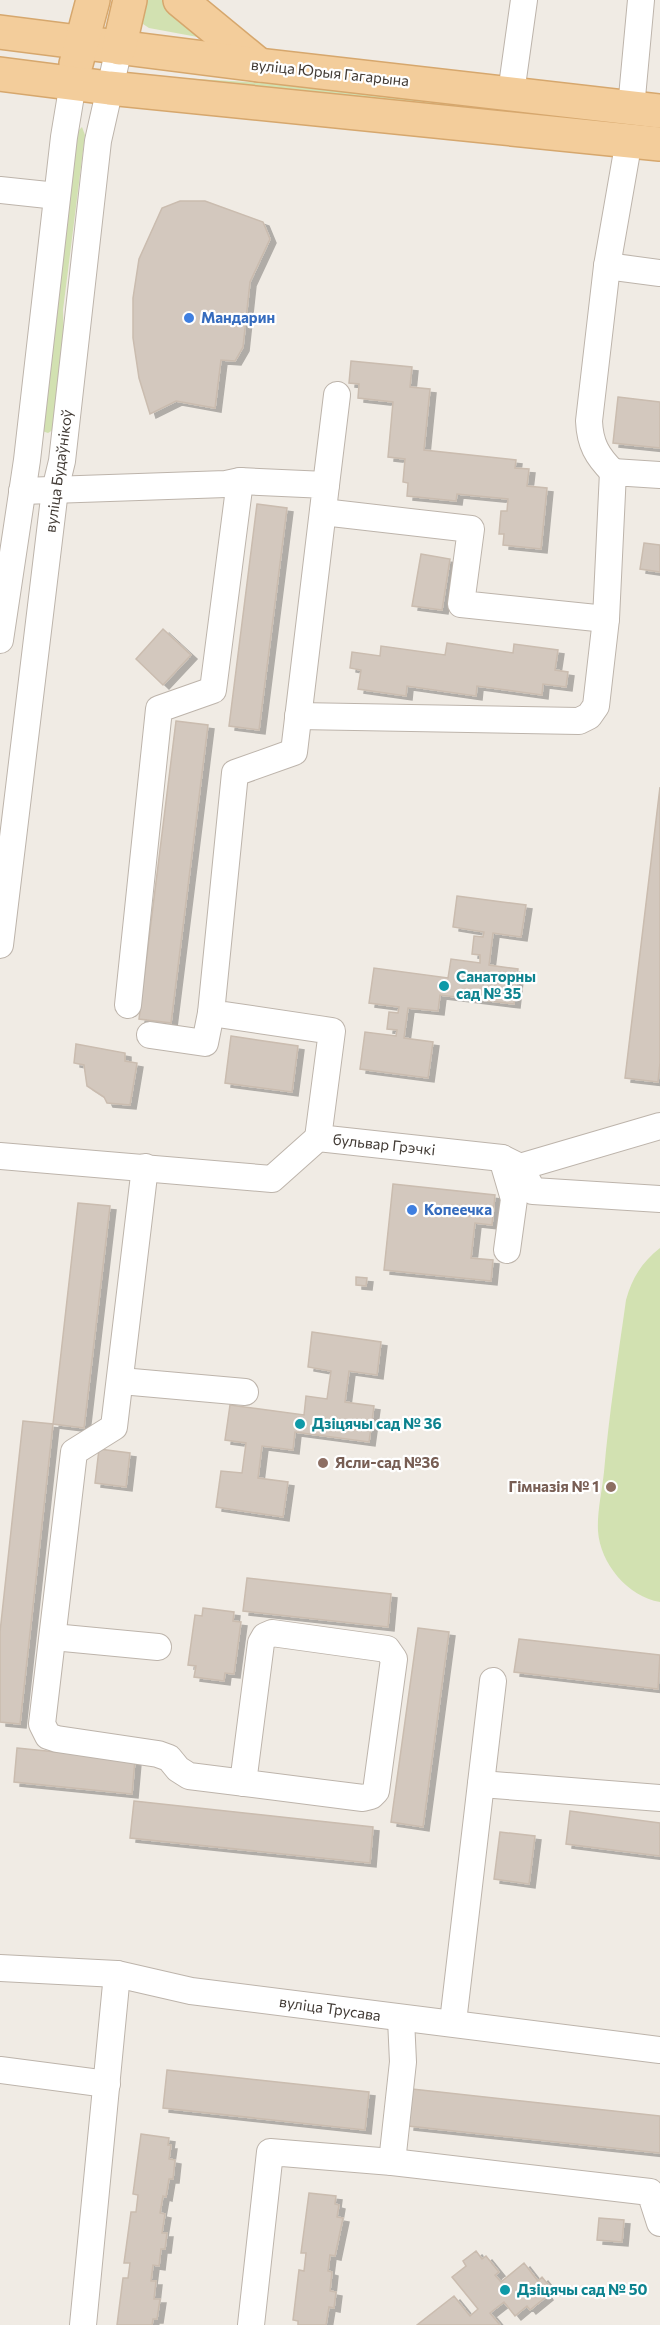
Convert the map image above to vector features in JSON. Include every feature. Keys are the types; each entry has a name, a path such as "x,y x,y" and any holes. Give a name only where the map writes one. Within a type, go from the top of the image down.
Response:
{"main road":[{"path":"73,83 80,43 93,0"},
{"name":"вуліца Будаўнікоў","path":"119,48 130,0"},
{"path":"180,0 259,65"},
{"name":"вуліца Юрыя Гагарына","path":"0,32 645,110"},
{"path":"0,74 109,88 644,142"}],"street":[{"path":"511,93 524,0"},
{"path":"641,0 645,110"},
{"name":"вуліца Будаўнікоў","path":"0,945 10,788 55,490 62,461 98,141 119,48"},
{"path":"0,640 22,491 57,196 73,83"},
{"path":"644,142 607,266 589,422 590,441 599,458 613,472 660,476"},
{"path":"0,190 57,196"},
{"path":"607,266 660,273"},
{"path":"150,1035 205,1043 211,1013 235,773 294,752 337,395"},
{"path":"298,716 579,721 589,716 596,706 606,619 613,472"},
{"path":"22,491 226,484 240,481 326,485"},
{"path":"128,1005 159,709 213,690 240,481"},
{"path":"322,512 471,529 461,604 606,619"},
{"path":"211,1013 332,1031 318,1138"},
{"path":"511,1163 660,1126"},
{"name":"бульвар Грэчкі","path":"0,1156 272,1179 318,1138 511,1163"},
{"path":"511,1163 532,1191 660,1198"},
{"path":"507,1250 514,1199 511,1163"},
{"path":"145,1167 114,1427 74,1452 42,1724 48,1736 158,1754 169,1758 178,1769 189,1776 243,1783 363,1798 371,1796 376,1791 394,1659 392,1653 387,1649 272,1633 264,1636 261,1643 243,1783"},
{"path":"121,1381 245,1392"},
{"path":"54,1637 158,1647"},
{"path":"453,2022 493,1681"},
{"path":"481,1784 660,1798"},
{"name":"вуліца Трусава","path":"0,1968 117,1974 191,1991 401,2019 453,2022 660,2050"},
{"path":"83,2325 117,1974"},
{"path":"392,2162 403,2062 401,2019"},
{"path":"0,2070 107,2084"},
{"path":"251,2325 270,2152 392,2162 650,2192 660,2223"}],"green space":[{"path":"145,0 172,0 203,38 149,28 143,24"},
{"path":"181,78 378,90 660,127 660,133 180,82"},
{"path":"82,127 85,135 63,310 64,343 53,430 48,433 42,431 76,133"},
{"path":"660,1248 660,1602 637,1593 618,1577 604,1555 598,1524 626,1300 638,1271"}],"building":[{"name":"Мандарин","path":"180,201 205,201 263,222 270,239 250,282 243,347 235,361 221,360 215,408 176,401 150,414 139,378 133,338 133,298 139,259 162,208"},
{"path":"351,361 412,367 410,387 430,389 424,450 516,460 515,468 529,469 527,486 547,488 541,549 503,545 504,534 499,534 501,511 507,511 508,499 457,494 456,501 407,496 408,483 403,482 405,459 388,457 393,402 358,398 359,384 349,383"},
{"path":"618,397 660,402 660,448 613,443"},
{"path":"257,504 287,508 259,730 229,726"},
{"path":"644,543 660,545 660,572 640,569"},
{"path":"421,554 450,559 442,610 412,606"},
{"path":"163,629 191,655 163,685 136,659"},
{"path":"447,643 513,653 514,644 558,650 555,670 568,672 566,687 543,684 542,695 477,686 476,696 407,686 406,696 358,689 361,670 350,668 352,652 380,656 381,646 445,655"},
{"path":"176,721 208,725 171,1023 139,1019"},
{"path":"660,787 660,1063 658,1082 625,1078"},
{"name":"Санаторны сад № 35","path":"457,896 526,905 521,937 493,933 489,965 518,969 514,1004 440,995 438,1011 408,1008 404,1038 433,1042 428,1078 360,1069 365,1032 396,1036 397,1030 387,1029 389,1012 398,1013 399,1007 369,1003 374,968 448,978 451,959 480,963 480,955 472,954 474,936 483,937 484,932 453,927"},
{"path":"231,1036 298,1046 292,1092 225,1083"},
{"path":"76,1044 125,1053 125,1061 137,1063 130,1105 107,1103 104,1097 87,1086 84,1065 74,1063"},
{"path":"393,1184 495,1195 492,1225 475,1223 471,1258 493,1260 491,1281 384,1270"},
{"path":"78,1203 110,1206 84,1428 53,1424"},
{"path":"356,1277 367,1278 366,1286 356,1285"},
{"name":"Дзіцячы сад № 36","path":"312,1332 381,1342 377,1375 349,1371 345,1402 374,1406 369,1442 295,1432 293,1450 262,1446 258,1478 288,1482 283,1517 216,1507 221,1471 242,1473 246,1443 225,1440 230,1405 304,1415 306,1396 327,1399 331,1371 308,1367"},
{"path":"23,1421 53,1424 20,1724 0,1722 0,1632"},
{"path":"99,1449 130,1453 126,1487 95,1483"},
{"path":"247,1578 391,1594 388,1627 243,1611"},
{"path":"203,1608 234,1612 233,1621 241,1622 234,1674 225,1673 224,1681 194,1677 196,1666 188,1665 195,1615 202,1616"},
{"path":"418,1628 449,1632 423,1827 391,1822"},
{"path":"519,1639 660,1655 658,1689 514,1672"},
{"path":"17,1748 135,1760 132,1794 14,1782"},
{"path":"134,1801 373,1827 370,1863 130,1838"},
{"path":"570,1811 660,1823 660,1856 566,1844"},
{"path":"500,1832 535,1836 529,1884 494,1879"},
{"path":"167,2070 369,2092 365,2130 163,2108"},
{"path":"412,2089 660,2116 660,2153 408,2126"},
{"path":"141,2134 169,2138 168,2145 171,2145 169,2159 175,2160 173,2179 169,2179 160,2213 165,2214 162,2233 167,2233 165,2249 161,2249 159,2266 153,2265 151,2281 156,2281 154,2299 160,2299 157,2319 153,2319 152,2325 117,2325 123,2278 128,2278 130,2263 124,2263 131,2212 136,2212 138,2195 133,2194"},
{"path":"309,2193 336,2196 335,2204 339,2205 337,2217 343,2218 335,2256 330,2255 328,2271 332,2272 330,2291 336,2292 334,2308 329,2307 326,2325 298,2325 298,2321 293,2320 299,2270 304,2271 306,2253 301,2253"},
{"path":"599,2218 624,2220 622,2242 597,2240"},
{"name":"Дзіцячы сад № 50","path":"476,2251 482,2259 486,2256 499,2272 495,2275 501,2282 524,2263 538,2281 542,2277 551,2288 545,2293 547,2296 530,2310 527,2306 515,2316 504,2302 490,2313 500,2325 417,2325 454,2296 470,2316 478,2309 452,2277 466,2266 463,2261"}],"place":[{"name":"Мандарин","path":"189,318"},
{"name":"Санаторны сад № 35","path":"444,986"},
{"name":"Копеечка","path":"412,1210"},
{"name":"Дзіцячы сад № 36","path":"300,1424"},
{"name":"Ясли-сад №36","path":"323,1463"},
{"name":"Гімназія № 1","path":"611,1487"},
{"name":"Дзіцячы сад № 50","path":"505,2290"}]}
